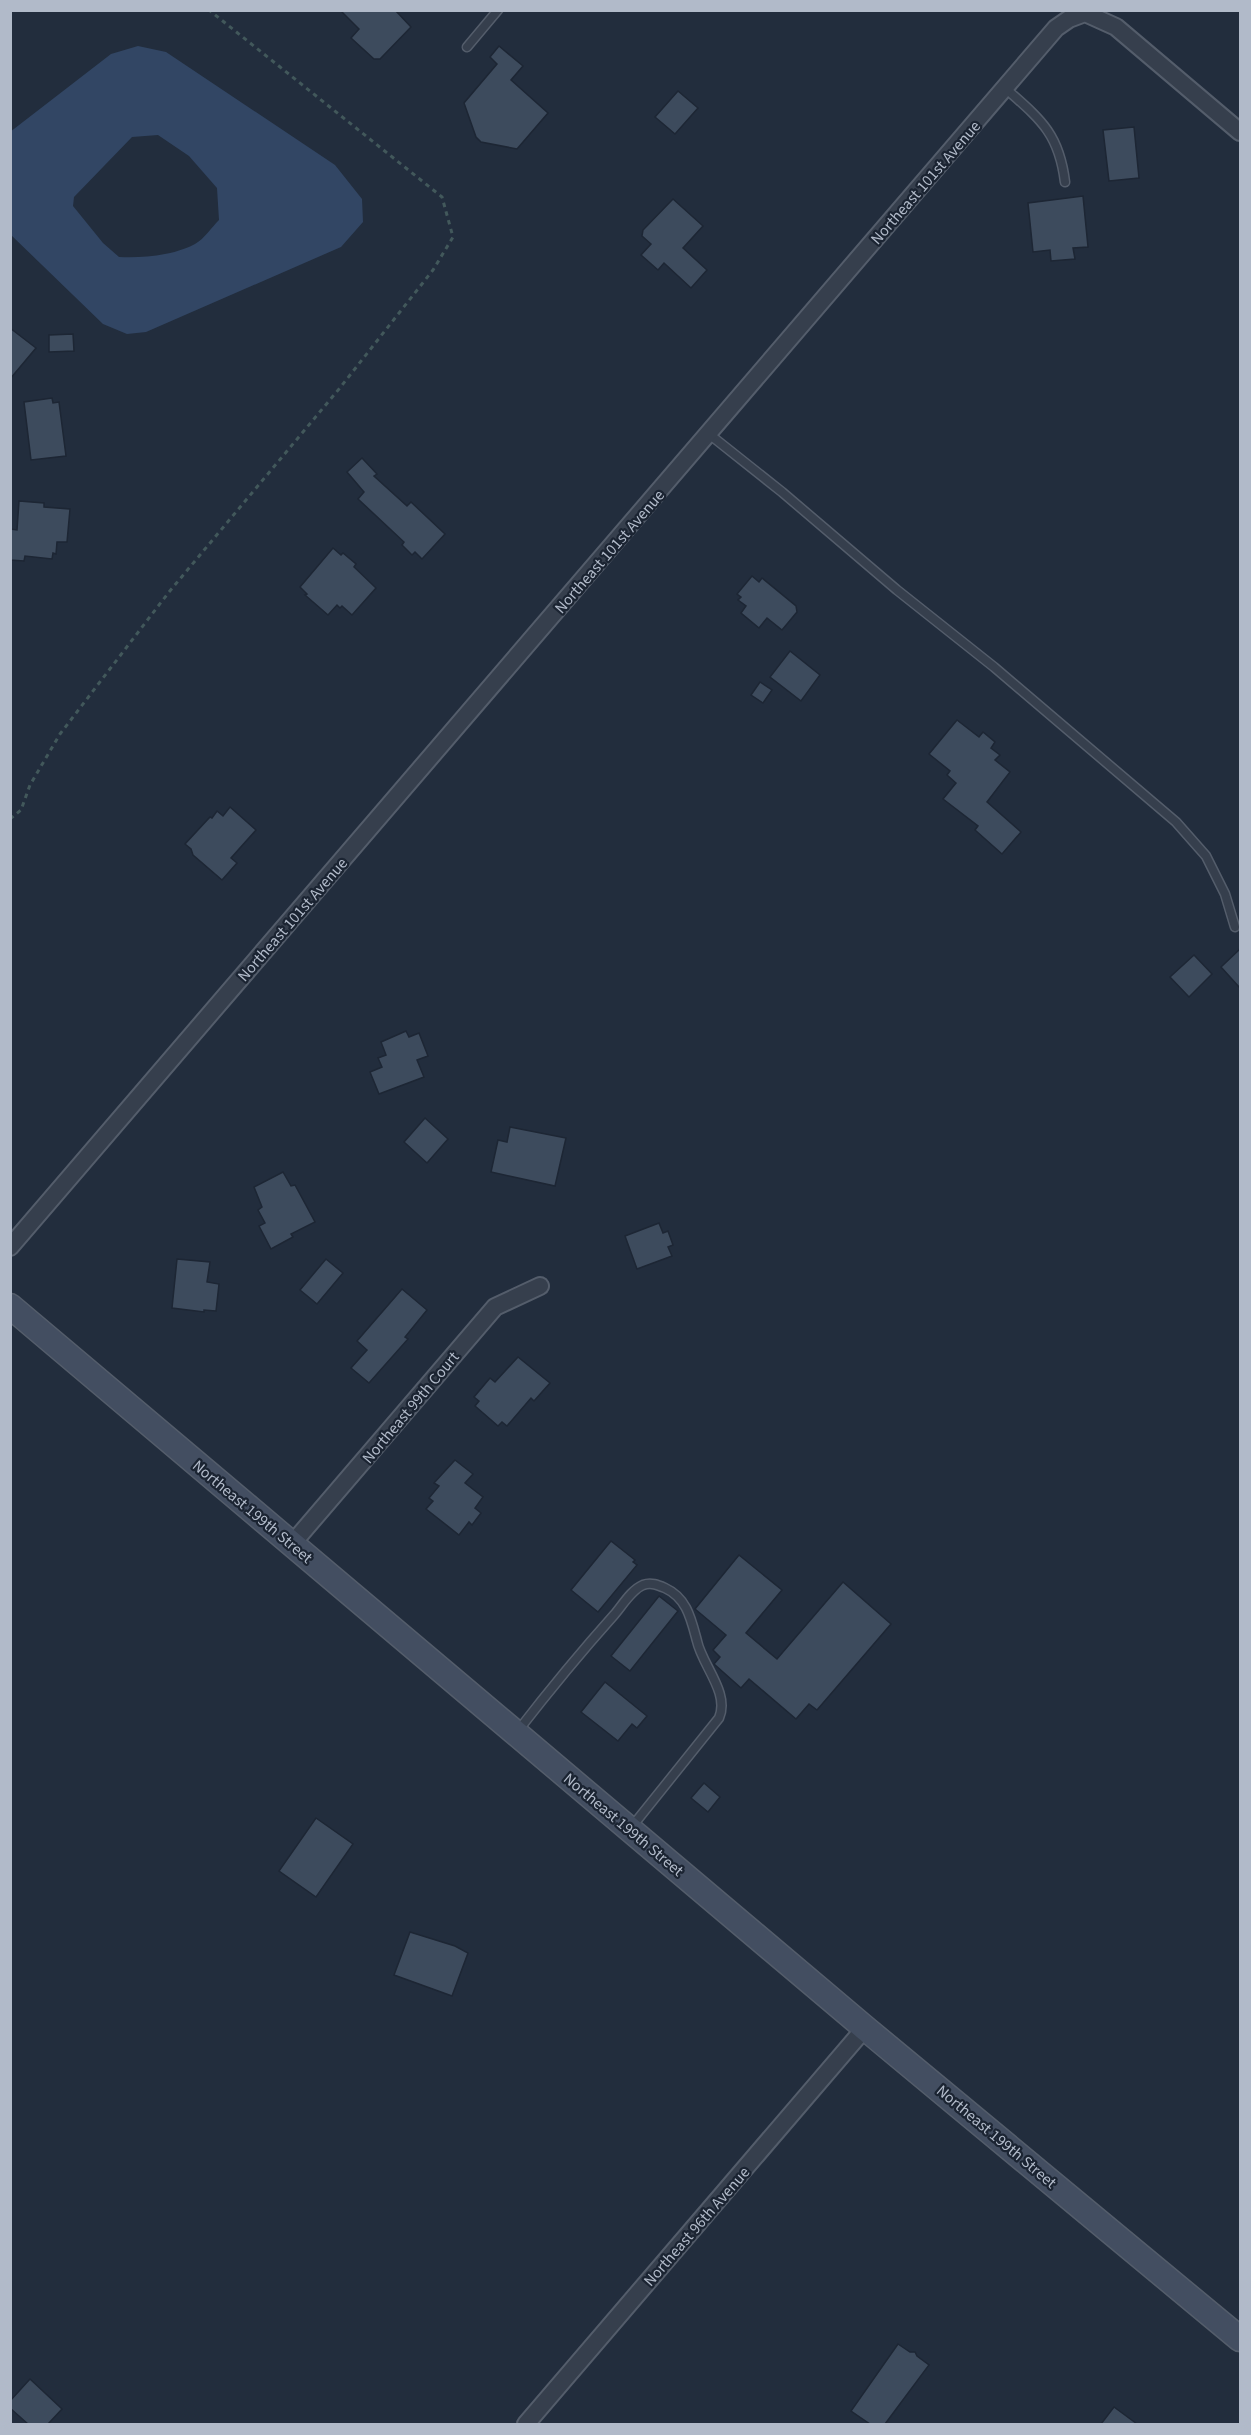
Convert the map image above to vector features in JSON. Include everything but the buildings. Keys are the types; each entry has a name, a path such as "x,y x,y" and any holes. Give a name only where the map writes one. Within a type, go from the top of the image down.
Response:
{"main road":[{"name":"Northeast 199th Street","path":"10,1306 866,2028 1240,2339"}],"street":[{"name":"Northeast 101st Avenue","path":"10,1247 1056,28 1069,19 1086,12 1116,27 1240,132"},
{"name":"Northeast 99th Court","path":"292,1544 495,1307 540,1286"},
{"name":"Northeast 96th Avenue","path":"526,2424 866,2028"}],"lane":[{"path":"467,47 498,10"},
{"path":"1005,88 1049,130 1059,148 1065,182"},
{"path":"709,434 1003,675 1176,822 1206,856 1225,894 1235,927"},
{"path":"516,1733 583,1649 633,1593 643,1585 656,1584 670,1591 687,1608 698,1647 719,1694 722,1712 630,1829"}],"path":[{"path":"10,819 21,810 30,785 60,734 169,592 339,389 433,270 453,237 442,197 209,10"}],"water":[{"path":"138,46 166,52 335,165 362,199 363,222 341,247 146,332 127,334 103,324 11,235 10,132 111,54","holes":["158,135 189,156 217,188 219,220 202,239 186,248 157,255 119,257 103,243 73,206 74,197 132,137"]}]}
